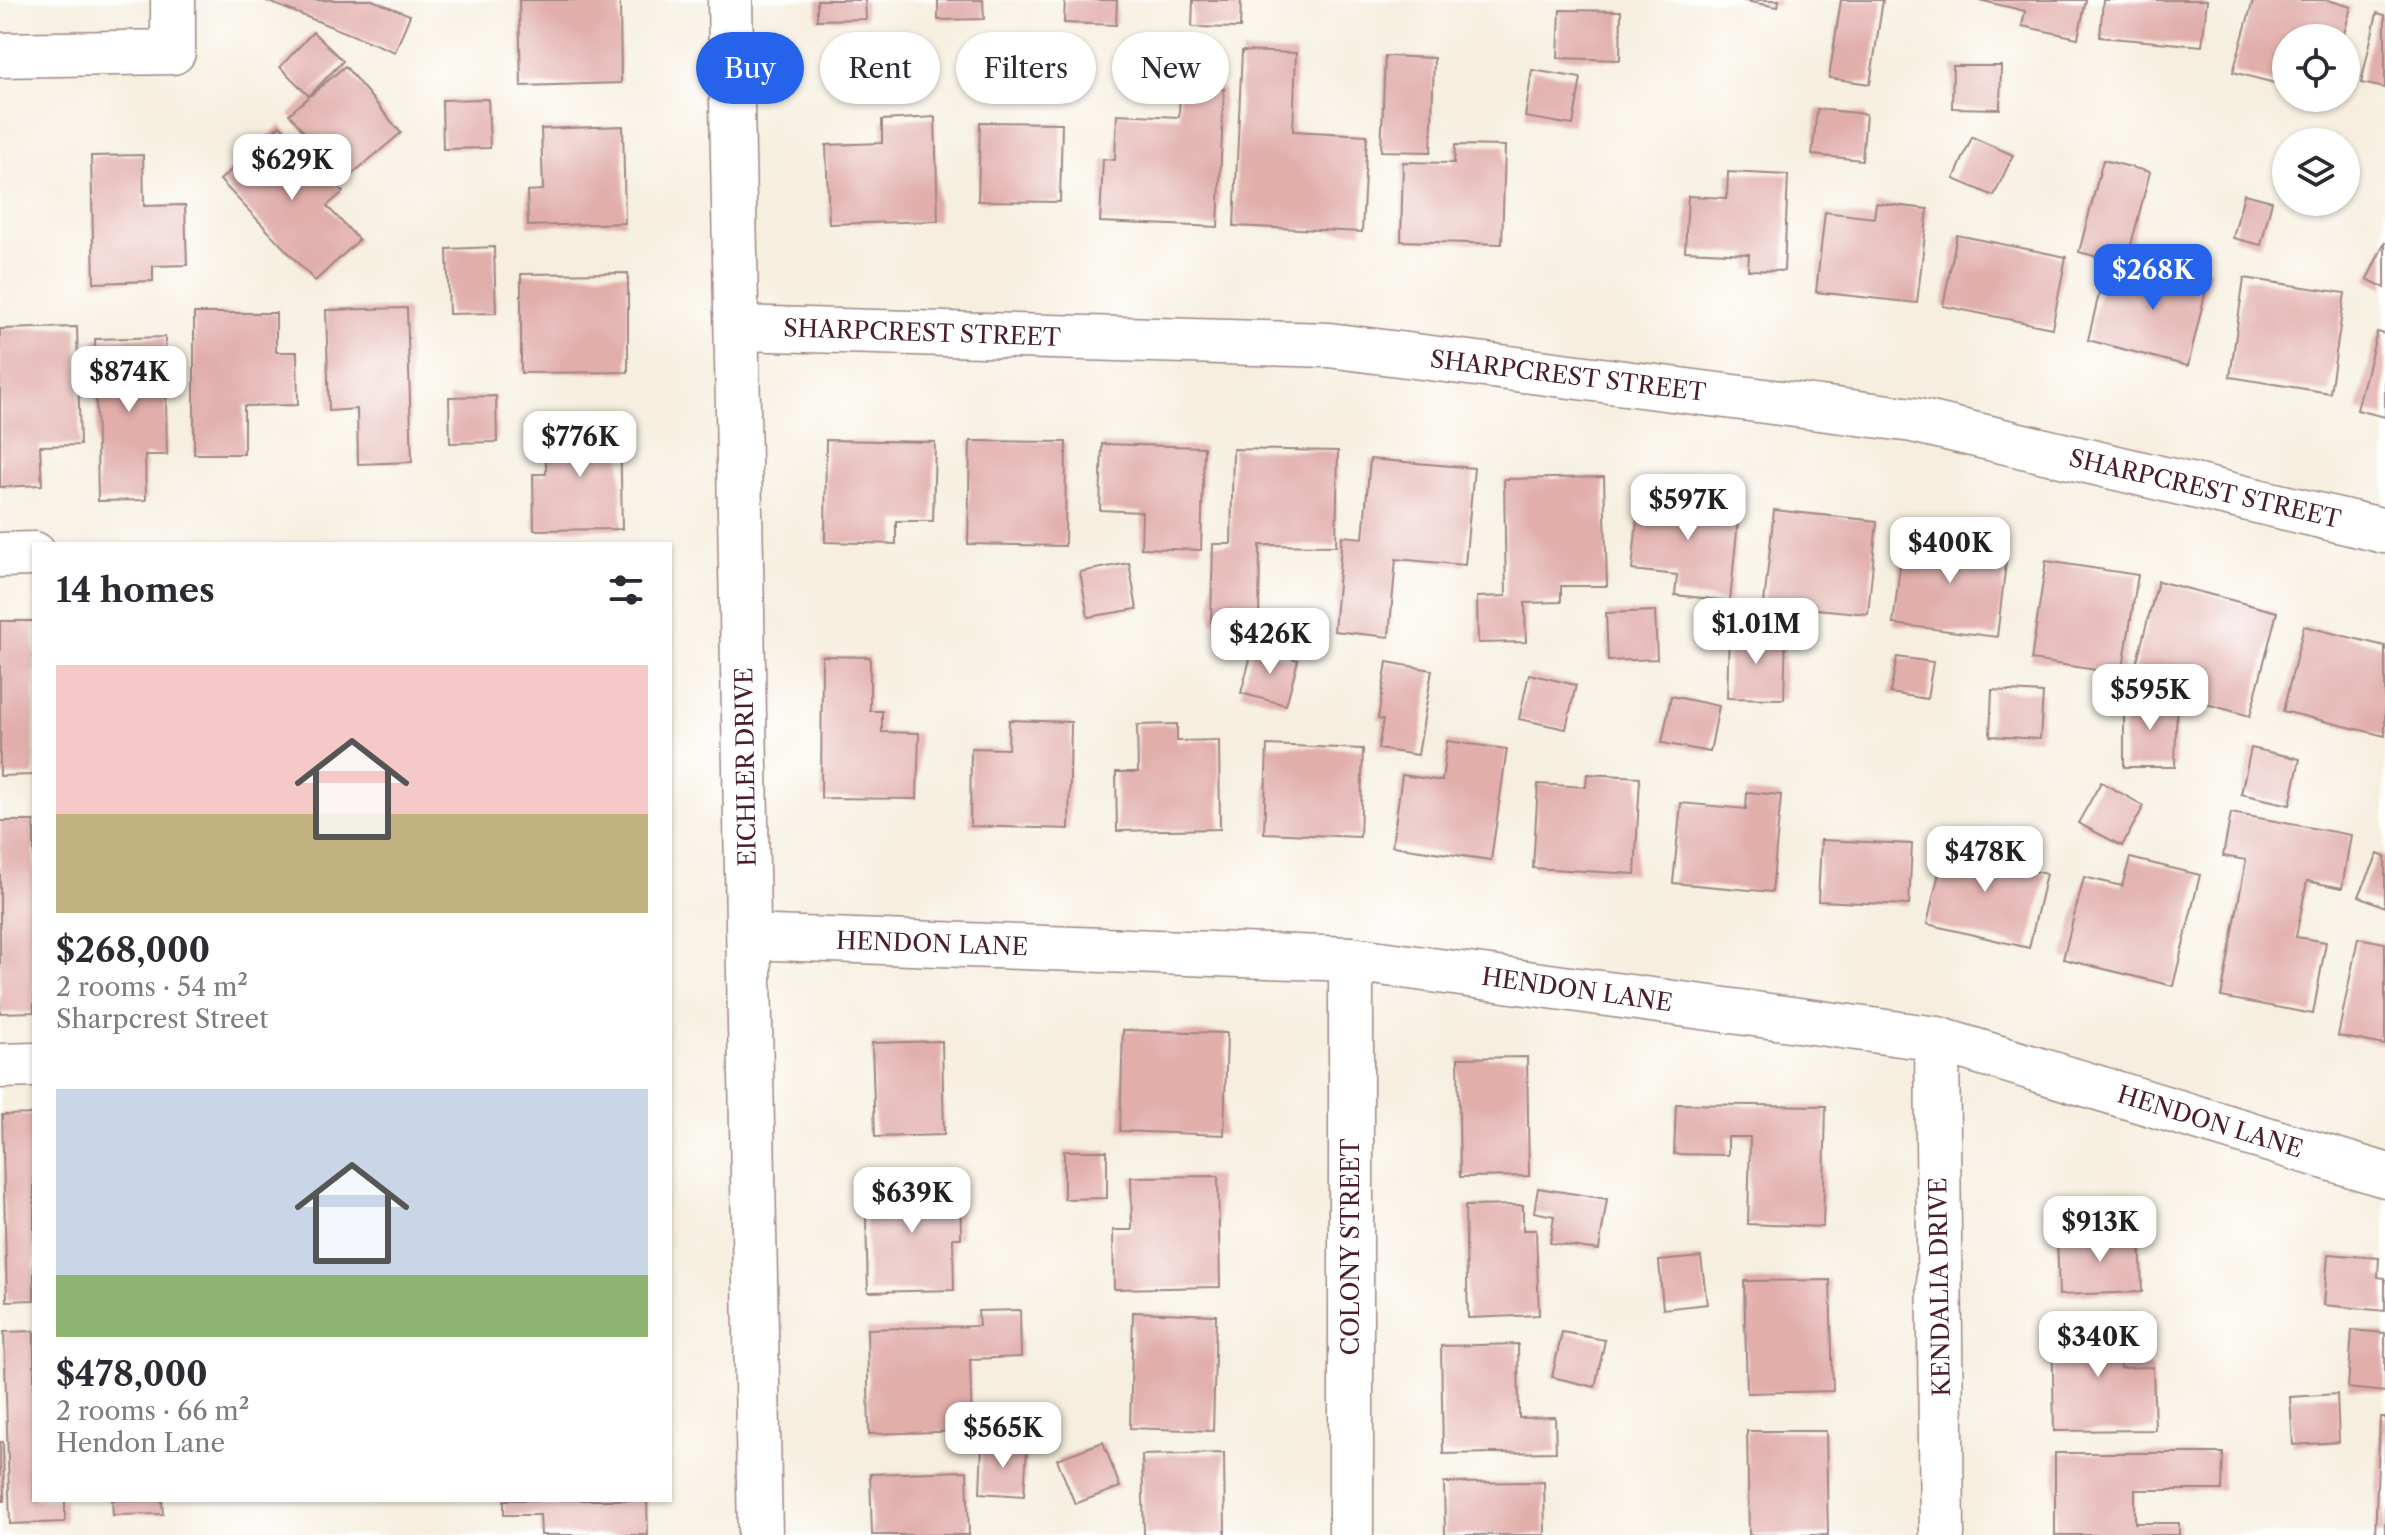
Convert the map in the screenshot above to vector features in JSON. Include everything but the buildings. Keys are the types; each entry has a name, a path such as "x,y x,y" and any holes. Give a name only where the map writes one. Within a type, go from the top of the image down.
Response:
{"street":[{"path":"0,55 173,52 173,0"},
{"name":"EICHLER DRIVE","path":"730,0 760,1535"},
{"name":"SHARPCREST STREET","path":"737,328 1329,345 1913,420 2385,531"},
{"path":"0,555 32,554"},
{"name":"HENDON LANE","path":"749,937 1351,959 1937,1039 2385,1175"},
{"name":"COLONY STREET","path":"1351,959 1351,1535"},
{"name":"KENDALIA DRIVE","path":"1937,1039 1942,1535"},
{"path":"0,1066 32,1065"}]}
